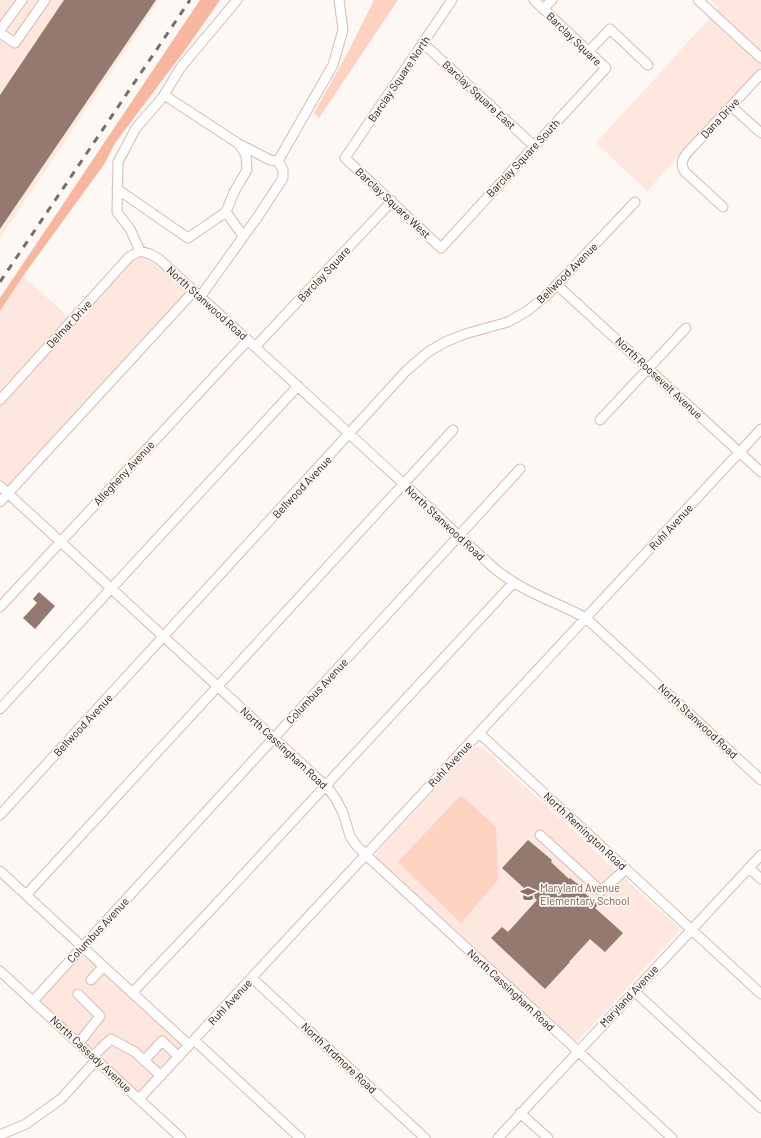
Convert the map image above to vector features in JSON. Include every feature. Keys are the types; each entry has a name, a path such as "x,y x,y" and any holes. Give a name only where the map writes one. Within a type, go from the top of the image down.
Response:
{"street":[{"path":"0,30 22,0"},
{"path":"0,33 15,43 45,0"},
{"path":"140,251 130,229 117,212 118,162 136,128 164,95 181,67 237,0"},
{"path":"278,161 333,65 343,30 339,0"},
{"name":"Barclay Square North","path":"345,158 424,44 452,0"},
{"name":"Barclay Square","path":"534,0 606,68"},
{"name":"Barclay Square","path":"543,9 552,0"},
{"path":"698,0 761,58"},
{"path":"588,52 610,29 648,65"},
{"name":"Barclay Square East","path":"424,44 534,146"},
{"name":"Barclay Square South","path":"441,248 606,68"},
{"name":"Dana Drive","path":"723,207 683,168 683,158 761,74"},
{"path":"164,95 239,144 270,160 278,161"},
{"path":"731,106 761,133"},
{"path":"117,189 188,238 226,212 234,192 247,170 246,155 239,144"},
{"name":"Barclay Square West","path":"345,158 441,248"},
{"path":"0,502 197,294 243,236 282,178 283,170 278,161"},
{"name":"Barclay Square","path":"255,347 392,201"},
{"name":"Bellwood Avenue","path":"0,815 407,370 428,352 445,342 465,334 508,322 527,311 545,297 635,202"},
{"path":"226,212 243,236"},
{"name":"North Stanwood Road","path":"140,251 159,259 403,483 458,537 502,575 529,592 568,608 586,618 761,780"},
{"name":"Delmar Drive","path":"0,400 129,257 140,251"},
{"name":"North Roosevelt Avenue","path":"557,284 761,472"},
{"path":"600,420 686,328"},
{"name":"Allegheny Avenue","path":"0,607 248,340"},
{"path":"0,709 298,386"},
{"name":"Ruhl Avenue","path":"139,1099 761,429"},
{"path":"26,895 453,430"},
{"name":"Columbus Avenue","path":"33,1001 520,469"},
{"name":"North Cassingham Road","path":"0,486 332,792 343,813 350,836 356,845 672,1138"},
{"path":"132,993 372,737 514,582"},
{"name":"North Remington Road","path":"479,733 761,994"},
{"path":"540,835 601,891 626,869"},
{"name":"Maryland Avenue","path":"498,1138 761,855"},
{"path":"749,868 761,879"},
{"path":"0,871 172,1030 192,1043 300,1138"},
{"path":"91,980 103,967"},
{"name":"North Cassady Avenue","path":"0,971 181,1138"},
{"name":"North Ardmore Road","path":"252,978 425,1138"},
{"path":"634,990 761,1108"},
{"path":"78,994 100,1016 79,1043"},
{"path":"144,1060 172,1030"},
{"path":"0,1135 26,1124 61,1099 111,1039 135,1052 160,1076"},
{"path":"162,1041 179,1057"},
{"path":"520,1113 548,1138"}],"shaded area":[{"path":"0,0 159,0 0,238"},
{"path":"200,0 220,0 188,46 115,143 105,163 23,276 0,311 0,298"},
{"path":"373,0 398,0 319,118 314,113 348,52"},
{"path":"710,0 761,0 761,67 647,191 596,143 719,8"},
{"path":"143,243 196,291 0,503 0,311 23,276 72,320"},
{"name":"Maryland Avenue Elementary School","path":"474,747 482,747 679,928 678,932 579,1040 572,1039 377,860 376,853"},
{"path":"461,795 496,827 498,880 461,923 398,862"},
{"path":"84,945 190,1044 138,1100 32,1001"}],"building":[{"path":"64,0 156,0 0,229 0,95"},
{"path":"39,592 55,606 35,629 23,618 37,603 33,599"},
{"path":"528,840 552,860 551,862 569,879 570,878 579,885 577,886 598,905 595,908 623,933 605,952 590,939 545,989 491,938 502,927 508,932 537,900 502,868"}],"railway":[{"path":"0,282 190,0"}],"place":[{"name":"Maryland Avenue Elementary School","path":"528,894"}]}
